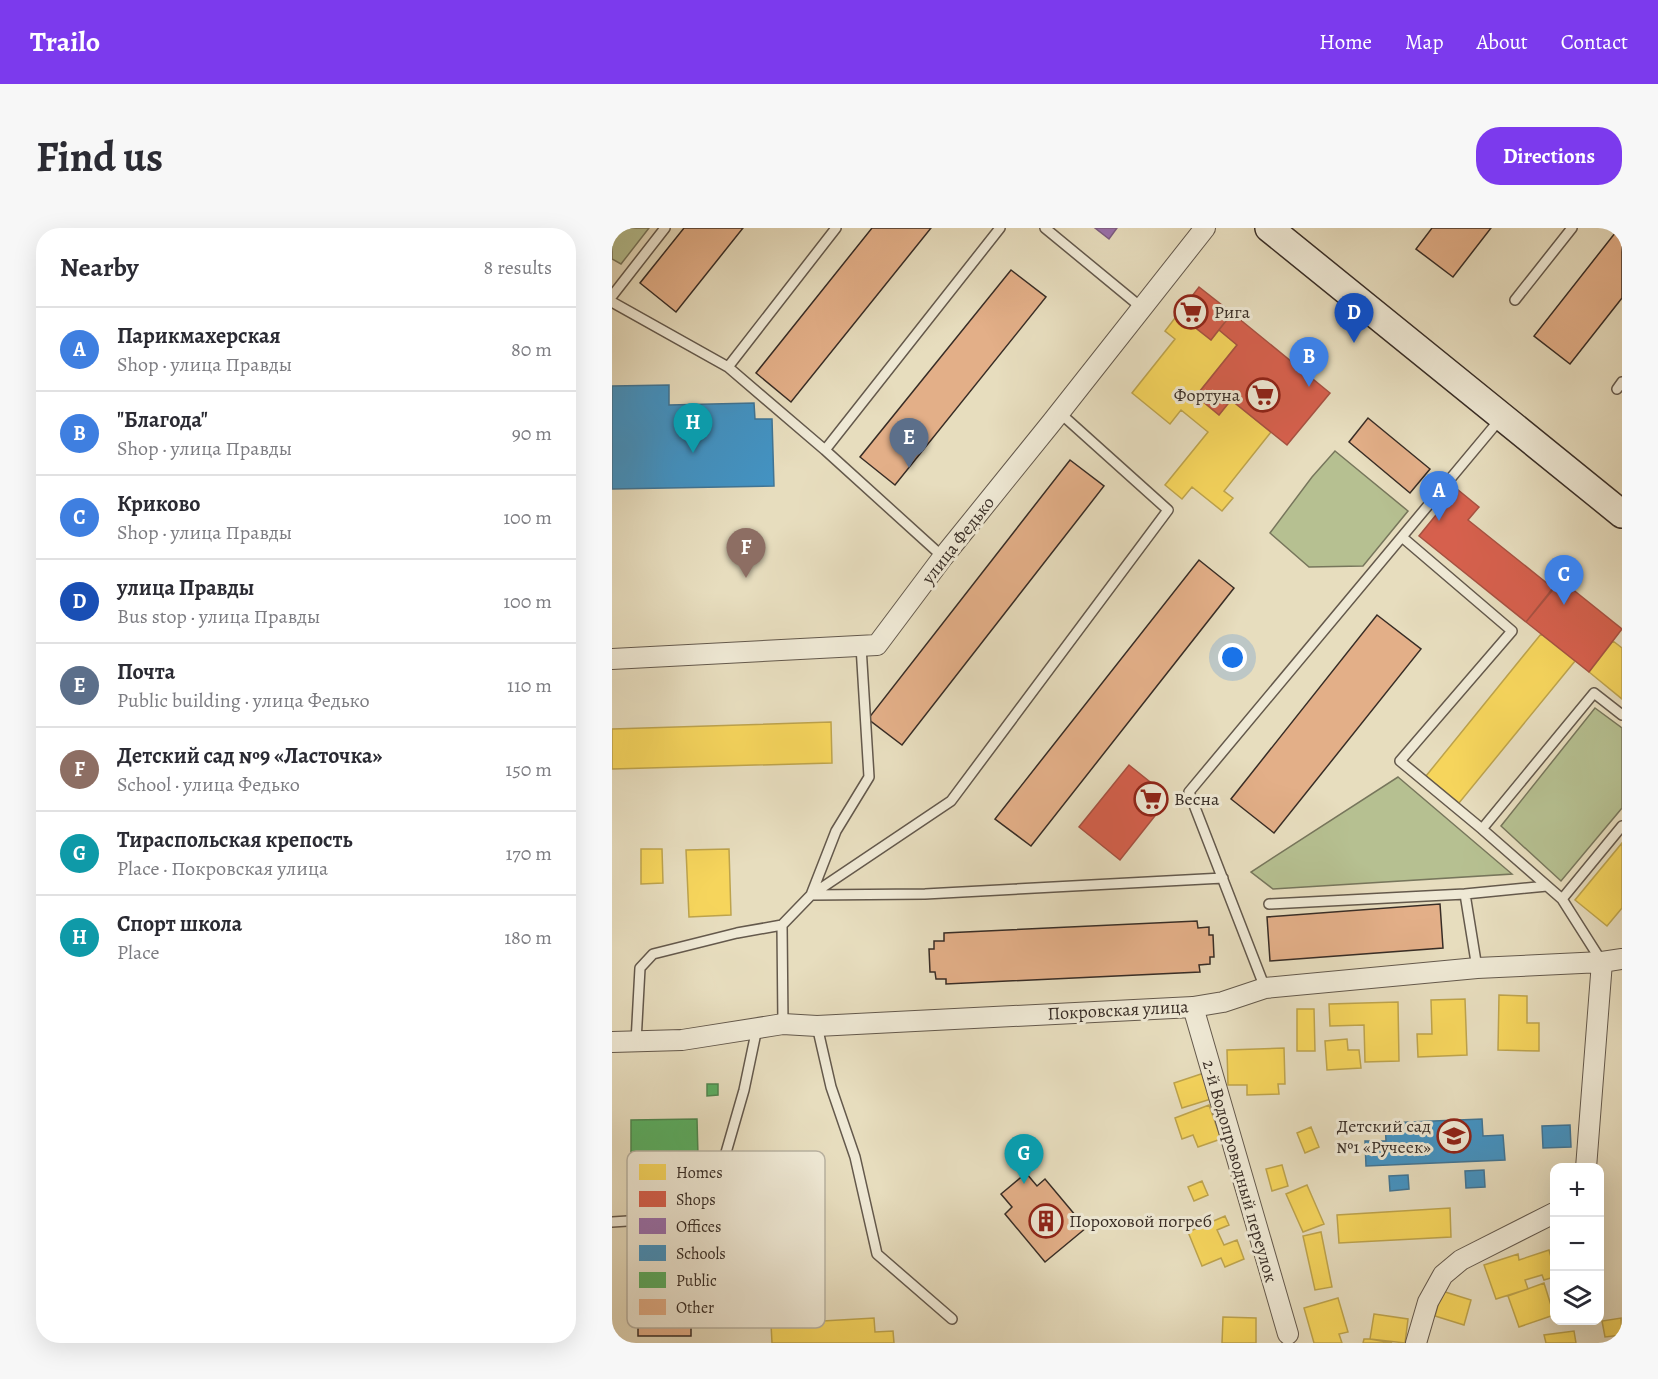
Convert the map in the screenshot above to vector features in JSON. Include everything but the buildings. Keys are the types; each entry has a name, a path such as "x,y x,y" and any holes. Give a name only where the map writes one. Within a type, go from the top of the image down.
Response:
{"main road":[{"path":"1269,228 1622,513"}],"street":[{"name":"улица Федько","path":"612,659 877,645 943,557 1205,228"},
{"name":"Покровская улица","path":"612,1042 682,1040 783,1024 817,1026 1192,1007 1223,1002 1265,988 1477,968 1615,958"},
{"path":"1587,1163 1615,958"},
{"name":"2-й Водопроводный переулок","path":"1192,1007 1288,1334"},
{"path":"1416,1343 1428,1302 1443,1275 1461,1260 1550,1215"}],"lane":[{"path":"612,296 664,228"},
{"path":"728,367 836,228"},
{"path":"825,450 1000,228"},
{"path":"1045,228 1142,308"},
{"path":"1515,300 1572,228"},
{"path":"612,302 728,367 825,450 943,557"},
{"path":"636,1042 640,968 653,954 737,933 782,925 811,895 951,801 1168,510 1060,412"},
{"path":"1265,988 1189,792 1502,417"},
{"path":"1402,537 1512,631 1400,761 1562,899 1615,958"},
{"path":"811,895 836,831 869,777 861,646"},
{"path":"1482,829 1594,693 1622,715"},
{"path":"1562,899 1622,826"},
{"path":"811,895 925,894 1223,878"},
{"path":"1269,904 1465,894 1547,886"},
{"path":"1465,894 1477,968"},
{"path":"782,925 783,1024"},
{"path":"817,1026 831,1087 855,1157 877,1254 952,1319"},
{"path":"726,1151 744,1090 758,1028"},
{"path":"612,1222 627,1221"}],"green space":[{"path":"612,228 649,228 621,264 612,259"},
{"path":"1335,451 1408,511 1363,566 1309,567 1270,533 1312,477"},
{"path":"1595,708 1622,728 1622,808 1561,881 1501,826"},
{"path":"1398,777 1512,874 1273,889 1251,872"}],"place":[{"name":"Рига","path":"1191,312"},
{"name":"улица Правды","path":"1354,343"},
{"name":"\"Благода\"","path":"1309,387"},
{"name":"Фортуна","path":"1263,395"},
{"name":"Спорт школа","path":"693,453"},
{"name":"Почта","path":"909,468"},
{"name":"Парикмахерская","path":"1439,521"},
{"name":"Детский сад №9 «Ласточка»","path":"746,578"},
{"name":"Криково","path":"1564,605"},
{"name":"Весна","path":"1151,799"},
{"name":"Детский сад №1 «Ручеек»","path":"1454,1136"},
{"name":"Тираспольская крепость","path":"1024,1184"},
{"name":"Пороховой погреб","path":"1046,1221"}]}
